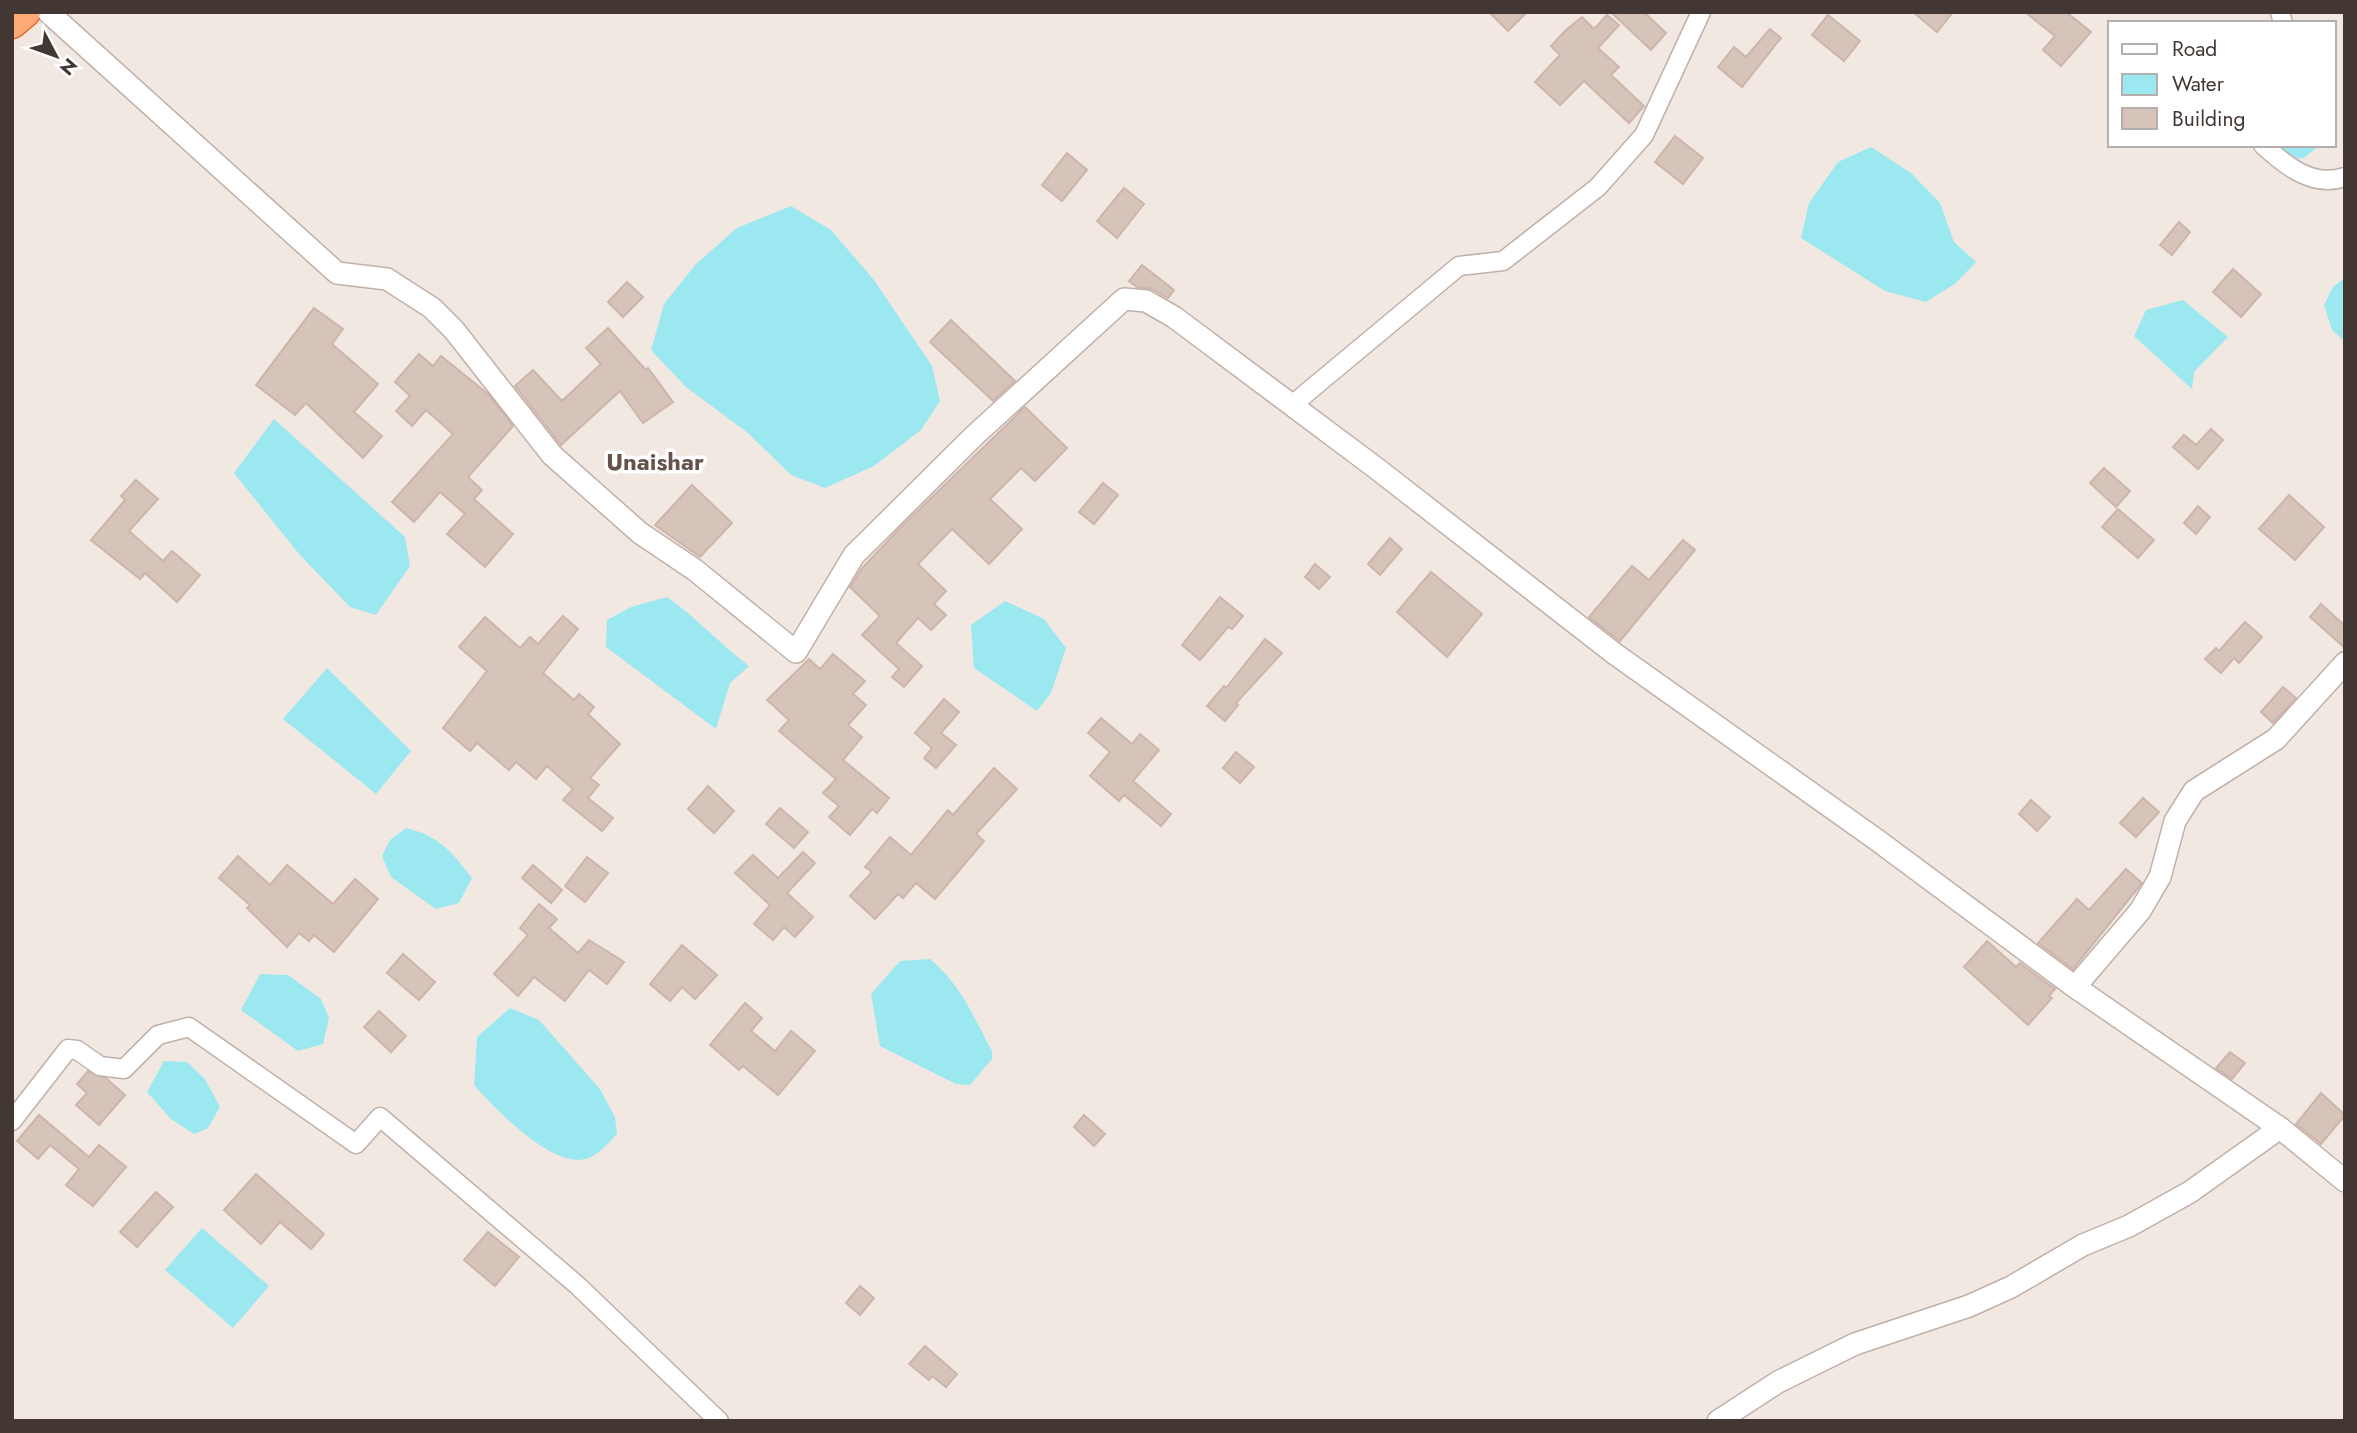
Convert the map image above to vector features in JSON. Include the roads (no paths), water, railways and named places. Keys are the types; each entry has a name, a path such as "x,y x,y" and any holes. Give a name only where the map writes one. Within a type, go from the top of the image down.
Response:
{"highway":[{"path":"12,23 25,12"}],"street":[{"path":"48,12 337,273 387,279 432,308 454,330 552,455 640,533 695,569 796,652 854,555 974,436 1124,299 1146,301 1174,317 1292,405 1615,654 1878,840 2075,987 2280,1128 2345,1181"},
{"path":"1292,405 1459,266 1503,261 1598,187 1644,135 1701,12"},
{"path":"2265,147 2289,170 2329,183 2345,177"},
{"path":"2075,987 2140,911 2160,877 2175,821 2193,791 2276,739 2345,663"},
{"path":"12,1121 68,1049 77,1050 100,1066 124,1069 158,1035 189,1027 356,1144 380,1116 577,1285 719,1421"},
{"path":"1718,1421 1778,1382 1855,1344 1969,1306 2011,1287 2083,1245 2129,1226 2190,1192 2280,1128"}],"water":[{"path":"1871,147 1911,173 1940,203 1954,242 1976,262 1956,283 1926,302 1885,291 1801,238 1809,203 1838,162"},
{"path":"2275,147 2318,147 2304,158 2290,159"},
{"path":"791,206 831,230 874,280 932,366 940,401 921,430 874,466 825,488 791,475 748,433 686,387 651,350 664,304 696,264 737,228"},
{"path":"2345,278 2345,341 2332,330 2324,305 2333,287"},
{"path":"2183,300 2228,337 2194,372 2192,389 2134,336 2146,310"},
{"path":"274,419 405,537 410,566 376,615 350,607 299,554 234,473"},
{"path":"667,597 749,666 730,683 716,729 606,647 607,620 631,607"},
{"path":"1005,601 1044,619 1066,648 1051,693 1037,711 974,668 971,625"},
{"path":"327,668 411,751 376,794 283,719"},
{"path":"406,828 427,835 444,846 472,878 459,903 436,909 391,877 382,856 390,840"},
{"path":"930,959 959,991 992,1051 992,1059 970,1085 956,1084 880,1046 871,994 900,961"},
{"path":"260,974 288,975 321,999 329,1018 323,1044 298,1051 241,1010"},
{"path":"510,1008 539,1020 600,1089 615,1117 617,1134 595,1155 578,1160 551,1152 521,1131 474,1085 477,1037"},
{"path":"164,1061 187,1062 205,1079 220,1107 208,1128 194,1134 171,1119 147,1092"},
{"path":"202,1228 269,1286 233,1328 165,1270"}],"district":[{"name":"Unaishar","path":"655,461"}]}
